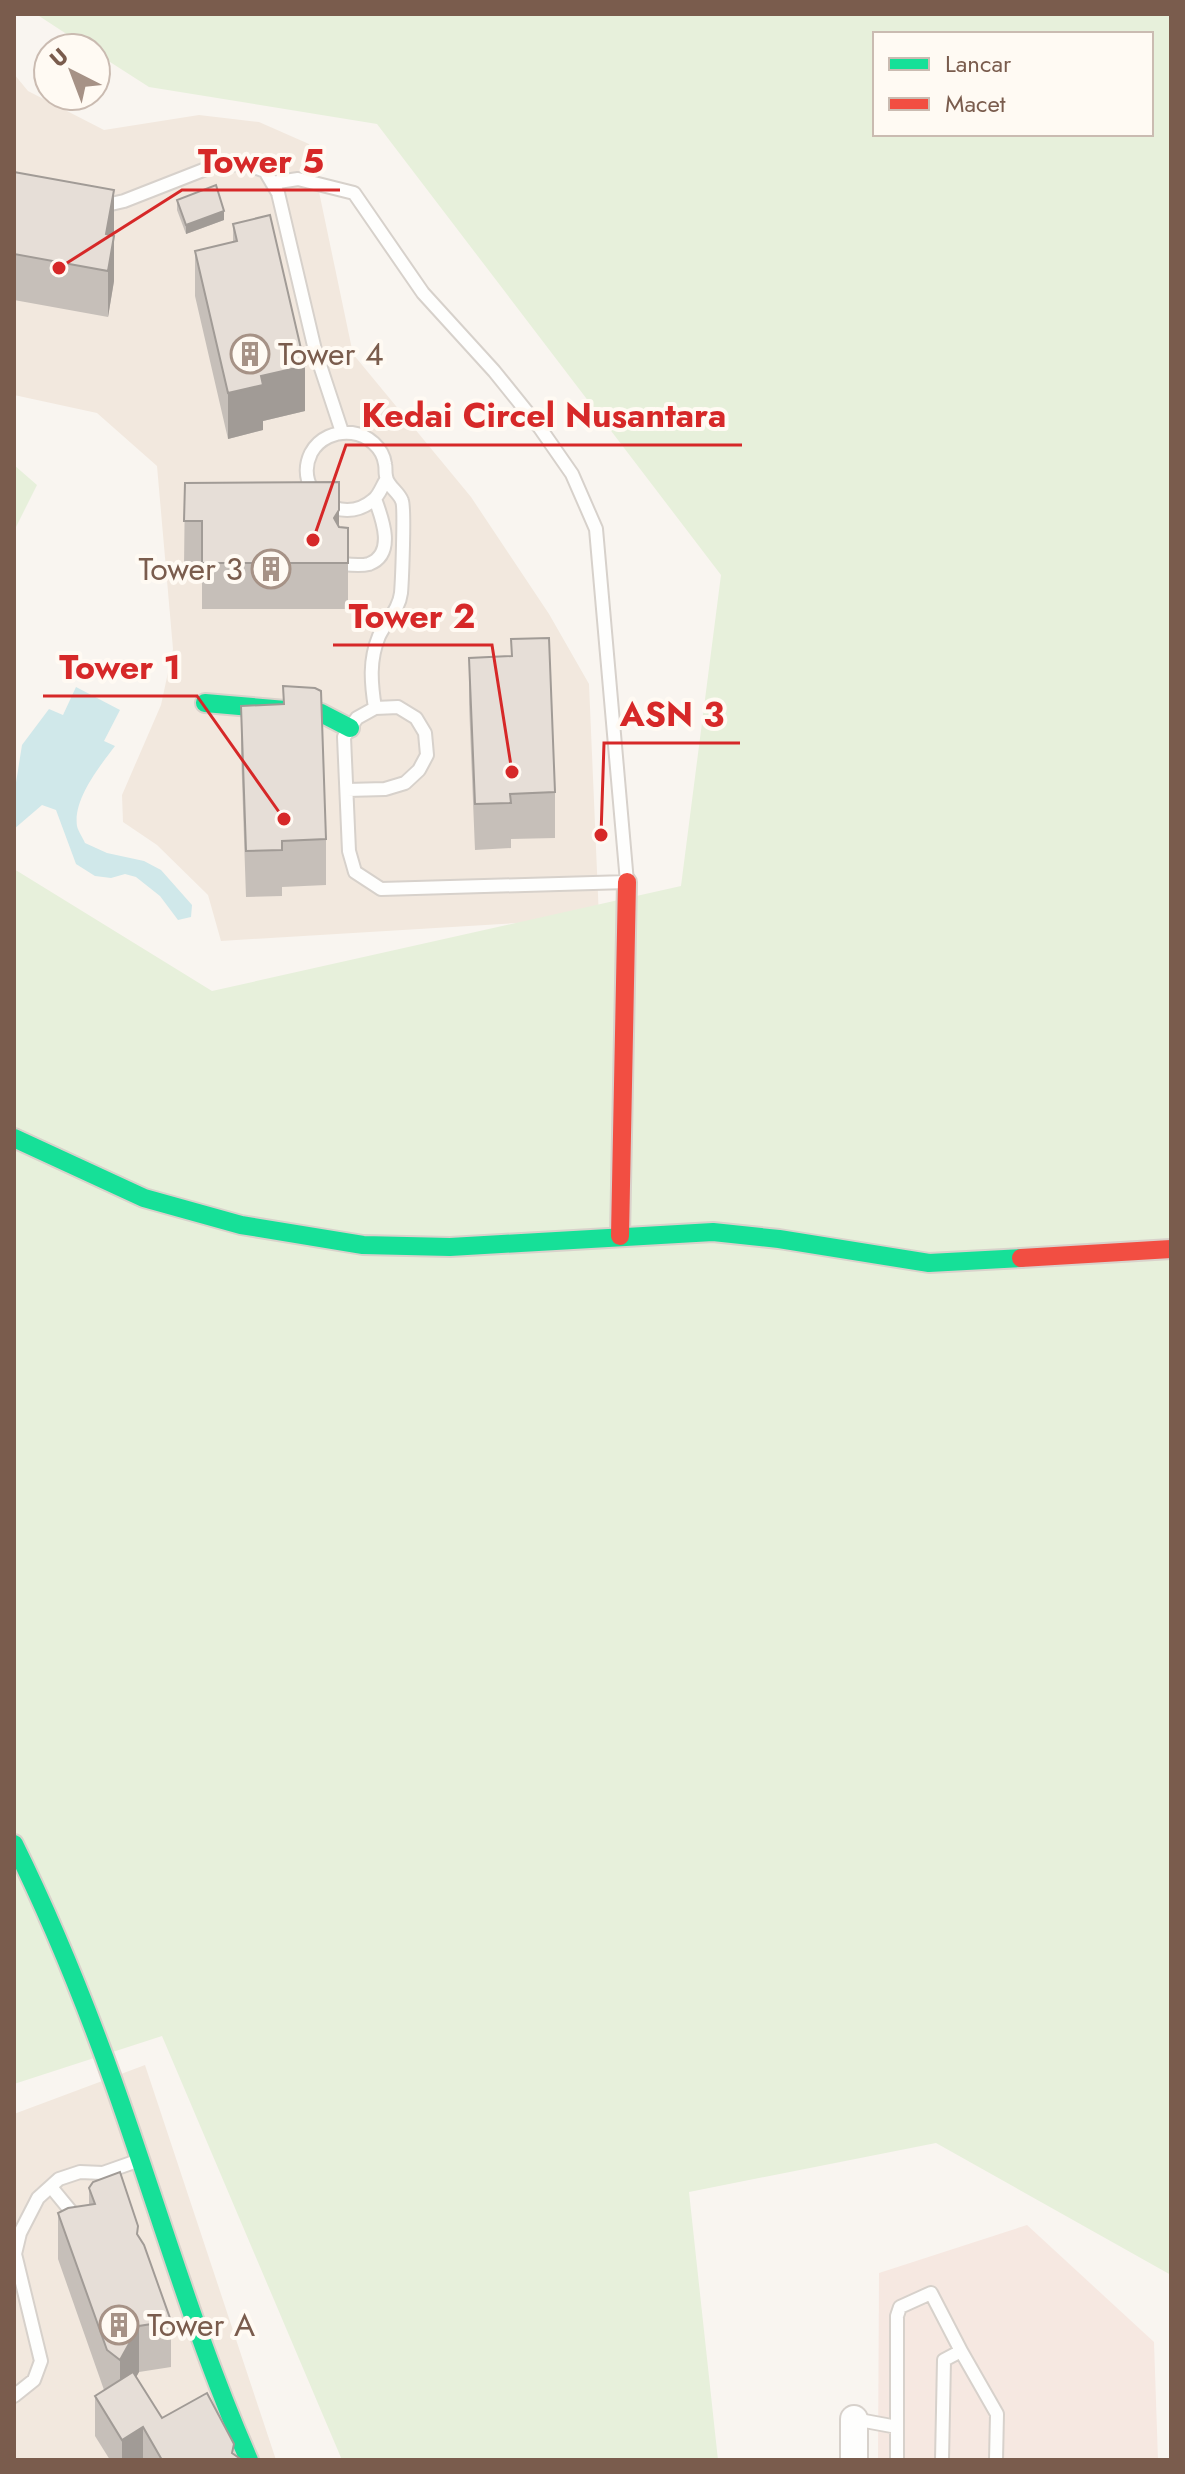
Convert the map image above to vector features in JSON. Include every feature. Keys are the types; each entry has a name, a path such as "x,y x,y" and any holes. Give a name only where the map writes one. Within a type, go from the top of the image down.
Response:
{"street":[{"path":"205,703 321,713 350,728"},
{"path":"620,1236 627,882"},
{"path":"14,1138 144,1198 241,1225 363,1245 450,1247 713,1232 779,1239 929,1263 1171,1249"},
{"path":"14,1844 73,1976 140,2160 146,2204 226,2410 249,2460"},
{"path":"854,2419 854,2460"}],"lane":[{"path":"85,204 99,207 124,201 216,165 246,164 265,171 278,193 315,350 342,432"},
{"path":"272,183 298,179 354,193 423,293 503,382 572,474 596,529 627,882 381,889 355,872 349,851 344,737 357,718 375,708 398,707 416,718 425,733 427,755 419,770 405,783 385,789 347,790"},
{"path":"342,432 360,434 376,445 385,461 386,480 375,499 359,509 340,511 323,504 311,489 307,471 311,453 324,438 342,432"},
{"path":"375,708 370,678 373,654 400,596 403,501 386,480"},
{"path":"343,564 367,565 377,559 385,543 384,523 375,499"},
{"path":"14,2396 34,2380 41,2361 15,2254 20,2233 38,2198 59,2179 80,2172 108,2177 140,2160"},
{"path":"51,2187 84,2227"},
{"path":"897,2460 897,2316 900,2307 931,2293 997,2414 996,2460"},
{"path":"942,2460 944,2360 961,2351"},
{"path":"854,2419 897,2427"}],"shaded area":[{"path":"14,74 32,93 32,112 69,112 104,130 199,115 259,122 309,144 353,354 471,497 549,614 589,684 599,918 221,941 208,895 157,845 123,822 122,795 161,705 173,649 157,466 97,413 14,395"},
{"path":"145,2065 276,2460 14,2460 14,2114"},
{"path":"1027,2225 1154,2342 1158,2460 878,2460 879,2273"}],"green space":[{"path":"36,14 1171,14 1171,2275 936,2143 689,2192 718,2460 342,2460 162,2036 14,2084 14,869 212,991 681,886 721,575 377,124 149,87 112,63 112,32 64,32"},
{"path":"14,465 37,485 14,531"}],"water":[{"path":"76,687 120,710 104,741 115,746 89,783 79,805 79,832 85,843 107,853 144,861 161,870 192,905 191,917 178,920 160,896 136,877 125,874 111,878 95,876 76,864 56,810 42,805 14,829 14,795 22,745 49,709 63,715"}],"building":[{"path":"14,172 114,190 106,234 114,236 108,271 14,254"},
{"path":"216,185 224,211 186,225 177,200"},
{"name":"Tower 4","path":"270,215 305,366 261,376 263,385 228,393 195,251 237,241 233,224"},
{"path":"339,482 339,510 334,518 339,527 348,528 348,563 202,563 202,521 184,521 185,483"},
{"path":"549,638 555,792 510,794 511,803 475,804 469,658 512,656 511,639"},
{"path":"283,686 321,691 326,839 282,841 282,850 246,851 241,706 284,704"},
{"path":"120,2172 138,2226 137,2234 144,2245 171,2321 139,2326 120,2360 107,2350 58,2213 68,2208 95,2204 89,2188 93,2182"},
{"path":"133,2372 162,2418 207,2393 234,2444 232,2453 242,2460 162,2460 143,2427 122,2440 95,2396"}],"traffic: fast":[{"path":"205,703 321,713 350,728"},
{"path":"14,1138 144,1198 241,1225 363,1245 450,1247 713,1232 779,1239 929,1263 1021,1258"},
{"path":"14,1844 91,2021 194,2319 249,2460"}],"traffic: jam":[{"path":"620,1236 627,882"},
{"path":"1021,1258 1171,1249"}],"place":[{"name":"Tower 5","path":"59,268"},
{"name":"Tower 4","path":"250,354"},
{"name":"Kedai Circel Nusantara","path":"313,540"},
{"name":"Tower 3","path":"271,569"},
{"name":"Tower 2","path":"512,772"},
{"name":"Tower 1","path":"284,819"},
{"name":"ASN 3","path":"601,835"},
{"name":"Tower A","path":"119,2325"}]}
